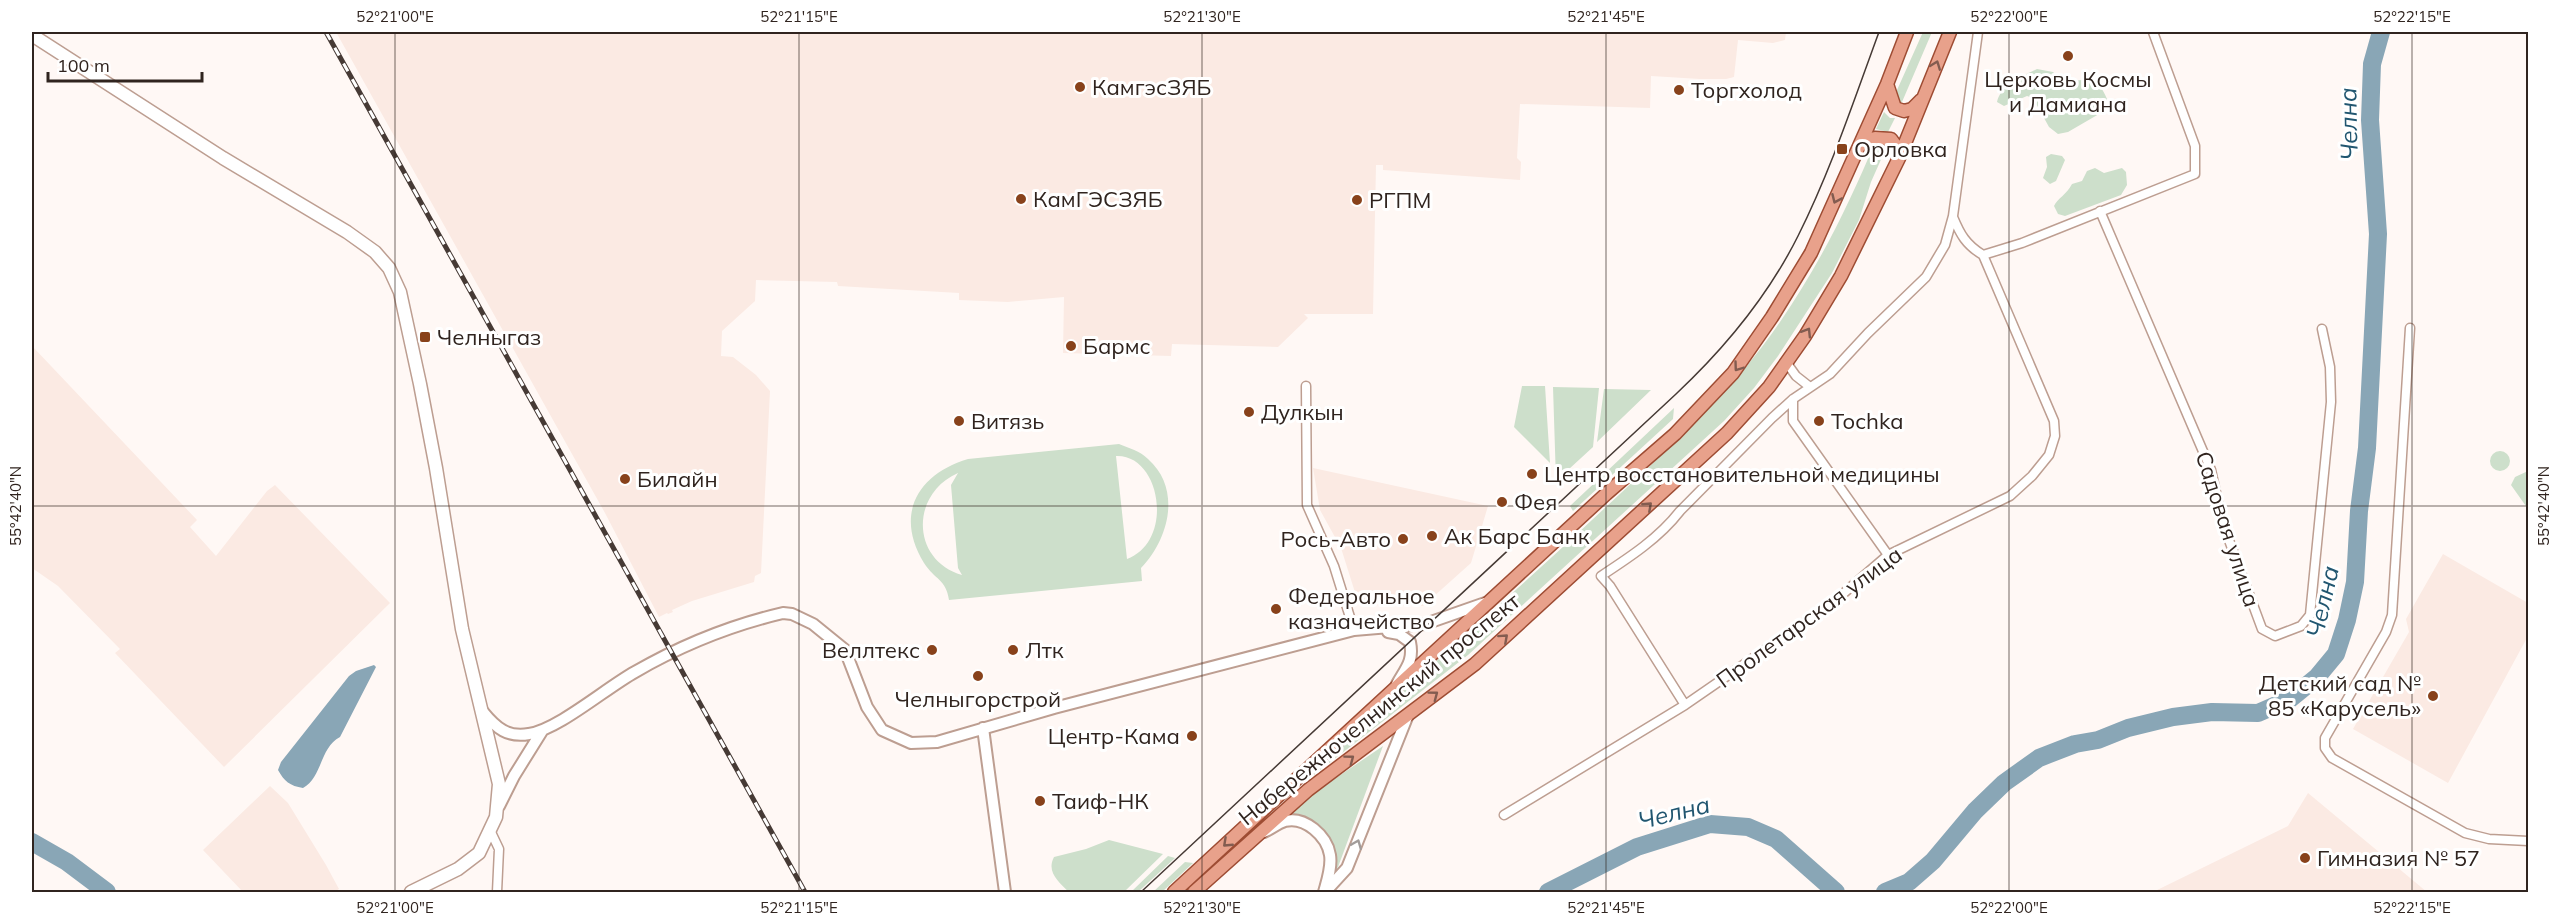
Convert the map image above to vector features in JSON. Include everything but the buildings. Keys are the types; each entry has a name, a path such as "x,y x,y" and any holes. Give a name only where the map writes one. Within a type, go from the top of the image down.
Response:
{"main road":[{"name":"Набережночелнинский проспект","path":"1174,892 1675,434 1733,373 1772,317 1811,254 1887,84 1907,32"},
{"name":"Набережночелнинский проспект","path":"1194,892 1308,790 1474,664 1727,433 1768,387 1841,276 1899,158 1950,32"},
{"path":"32,35 223,158 375,252 389,268 400,292 436,468 462,629 499,784 498,807 479,852 469,861 411,892"},
{"path":"1887,84 1895,108 1904,111 1912,109 1924,97"},
{"path":"1860,146 1875,138 1891,139 1896,146 1899,158"}],"street":[{"path":"1685,705 1602,576 1638,551 1671,523 1680,511 1793,399 1830,374 1868,333 1926,277 1945,244 1953,216 1978,32"},
{"path":"1953,216 1960,235 1971,248 1983,255 2022,243 2195,174 2195,147 2153,32"},
{"name":"Садовая улица","path":"2100,211 2211,470 2223,524 2262,629 2276,636 2301,626 2310,615 2331,402 2330,366 2322,329"},
{"name":"Пролетарская улица","path":"1503,815 1685,705 1830,605 1888,555 2010,496 2032,476 2049,455 2055,436 2054,421 1983,255"},
{"path":"2410,328 2390,623 2325,738 2325,748 2332,758 2458,830 2489,839 2529,841"},
{"path":"1786,362 1796,376 1810,387"},
{"path":"1306,386 1307,505 1334,566 1354,630"},
{"path":"1793,399 1793,421 1888,555"},
{"path":"483,712 499,729 514,735 542,731 635,672 726,630 783,613 792,614 813,624 845,650 867,707 882,730 911,743 937,742 1354,630 1425,624 1457,615 1491,601"},
{"path":"1376,629 1400,634 1410,642 1413,657 1394,689"},
{"path":"1325,892 1347,868 1408,715"},
{"path":"983,728 1005,892"},
{"path":"498,807 513,776 542,731"},
{"path":"1253,838 1286,821 1305,823 1321,835 1330,854 1325,892"},
{"path":"490,830 499,849 497,892"}],"shaded area":[{"path":"336,32 1786,32 1785,40 1773,43 1738,40 1734,77 1700,79 1651,76 1650,108 1520,104 1517,158 1521,162 1520,180 1383,170 1383,165 1376,165 1373,314 1304,314 1308,318 1278,347 1172,344 1171,356 1063,353 1064,297 1008,302 959,300 959,293 838,286 837,282 756,280 755,301 722,331 721,356 733,357 756,375 770,391 761,573 755,576 754,582 692,601 659,617 605,513"},
{"path":"33,347 197,520 190,527 216,556 267,491 275,485 390,603 224,767 115,653 120,649 58,586 32,568"},
{"path":"1313,468 1488,506 1471,563 1423,606 1359,605 1341,548 1320,510"},
{"name":"Детский сад № 85 «Карусель»","path":"2443,554 2528,603 2528,636 2448,783 2353,729 2409,632 2406,619"},
{"path":"270,786 288,803 339,889 334,892 243,892 203,850"},
{"name":"Гимназия № 57","path":"2308,793 2427,892 2153,892 2288,826"}],"green space":[{"path":"1923,32 1932,32 1902,102 1896,103 1893,99"},
{"path":"2037,69 2053,72 2062,81 2088,80 2098,84 2107,99 2099,114 2068,132 2058,134 2049,127 2033,98 2027,96 2004,106 1997,102 2007,85"},
{"path":"1884,112 1890,118 1895,118 1887,134 1876,129"},
{"path":"1875,142 1887,144 1887,146 1871,182 1859,220 1832,273 1778,356 1754,388 1724,421 1468,655 1310,778 1307,775 1570,540 1721,396 1761,348 1808,279 1844,212"},
{"path":"2051,154 2062,156 2065,160 2056,181 2050,184 2043,178 2047,167 2046,157"},
{"path":"2095,168 2104,173 2122,168 2126,172 2127,185 2121,195 2065,216 2058,214 2054,206 2057,201 2072,184 2082,181 2087,171"},
{"path":"1522,386 1545,386 1550,463 1514,427"},
{"path":"1553,387 1599,388 1593,447 1556,481"},
{"path":"1604,389 1651,390 1597,442"},
{"path":"1674,408 1673,419 1573,511 1570,506"},
{"path":"1119,444 1142,454 1159,471 1168,499 1168,514 1159,543 1141,568 1142,581 949,600 943,584 928,569 915,545 911,528 912,513 916,498 924,486 936,475 968,459","holes":["1116,456 1131,459 1143,469 1152,483 1156,500 1156,518 1152,535 1142,549 1127,559","958,473 951,485 958,568 962,575 945,567 933,556 926,542 923,526 925,511 931,496 942,483"]},
{"path":"2500,451 2507,454 2510,461 2507,468 2500,471 2493,468 2490,461 2493,454"},
{"path":"2528,471 2528,509 2511,485 2515,477"},
{"path":"1383,746 1335,871 1332,848 1323,831 1309,822 1286,816 1308,797"},
{"path":"1109,840 1163,854 1124,892 1069,892 1053,872 1054,857 1086,849"},
{"path":"1168,856 1175,858 1138,892 1131,892"},
{"path":"1185,862 1193,863 1162,892 1153,892"}],"water":[{"path":"374,665 376,667 340,737 328,748 314,777 303,788 288,782 278,770 281,762 349,676"}],"waterway":[{"name":"Челна","path":"1885,892 1909,882 1933,861 1975,811 2004,783 2039,758 2075,744 2098,740 2128,728 2173,717 2212,712 2258,713 2290,699 2317,677 2336,654 2347,620 2355,582 2359,511 2367,448 2378,234 2370,120 2372,64 2381,32"},
{"name":"Челна","path":"1548,892 1637,847 1710,824 1748,827 1776,839 1836,892"},
{"name":"Челна","path":"32,842 67,862 107,892"}],"tram line":[{"path":"1141,892 1676,394 1728,340 1759,300 1798,236 1832,160 1879,32"}],"railway":[{"path":"326,32 805,892"}],"place":[{"name":"Церковь Космы и Дамиана","path":"2068,56"},
{"name":"КамгэсЗЯБ","path":"1080,87"},
{"name":"Торгхолод","path":"1679,90"},
{"name":"Орловка","path":"1842,149"},
{"name":"КамГЭСЗЯБ","path":"1021,199"},
{"name":"РГПМ","path":"1357,200"},
{"name":"Челныгаз","path":"425,337"},
{"name":"Бармс","path":"1071,346"},
{"name":"Дулкын","path":"1249,412"},
{"name":"Витязь","path":"959,421"},
{"name":"Tochka","path":"1819,421"},
{"name":"Центр восстановительной медицины","path":"1532,474"},
{"name":"Билайн","path":"625,479"},
{"name":"Фея","path":"1502,502"},
{"name":"Ак Барс Банк","path":"1432,536"},
{"name":"Рось-Авто","path":"1403,539"},
{"name":"Федеральное казначейство","path":"1276,609"},
{"name":"Веллтекс","path":"932,650"},
{"name":"Лтк","path":"1013,650"},
{"name":"Челныгорстрой","path":"978,676"},
{"name":"Детский сад № 85 «Карусель»","path":"2433,696"},
{"name":"Центр-Кама","path":"1192,736"},
{"name":"Таиф-НК","path":"1040,801"},
{"name":"Гимназия № 57","path":"2305,858"}]}
